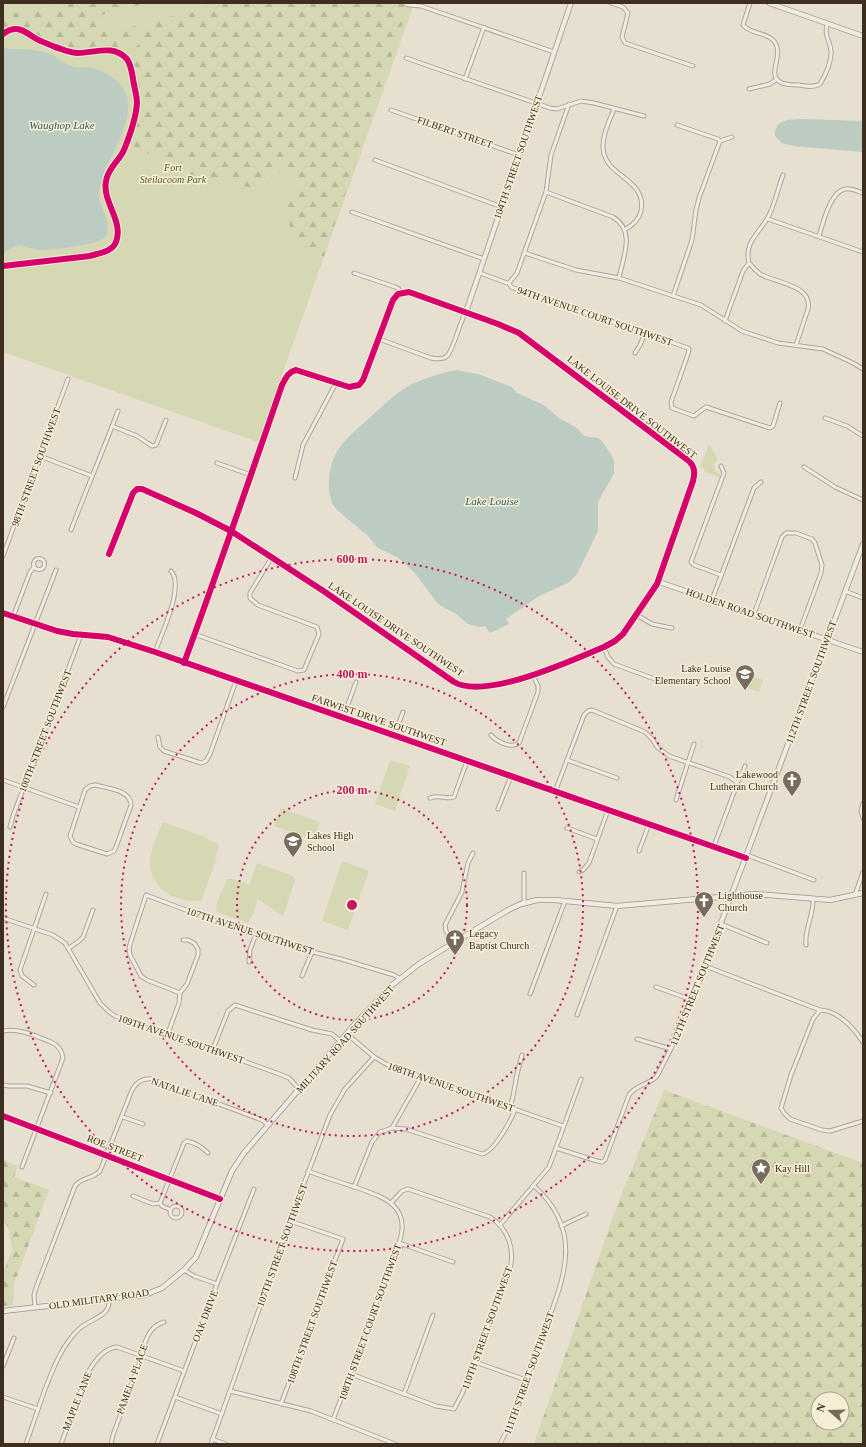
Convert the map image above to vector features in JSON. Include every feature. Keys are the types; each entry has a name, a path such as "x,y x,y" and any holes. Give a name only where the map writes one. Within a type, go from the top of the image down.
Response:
{"main road":[{"name":"MILITARY ROAD SOUTHWEST","path":"285,1104 377,1000 418,964 508,910 531,901 548,900 617,906 755,894 830,900 863,893"},
{"name":"OLD MILITARY ROAD","path":"3,1311 145,1295 162,1288 184,1270 196,1257 220,1198 238,1161 285,1104"}],"street":[{"path":"404,3 421,6 554,52"},
{"name":"104TH STREET SOUTHWEST","path":"466,312 571,3"},
{"path":"611,3 623,7 628,13 622,37 625,43 693,66"},
{"path":"750,3 743,25 746,29 767,36 774,41 778,55 774,71 777,79 785,84 815,86 820,84 831,53 825,32 827,23"},
{"path":"769,3 863,36"},
{"path":"465,79 484,27"},
{"path":"406,58 557,109 581,101 644,116"},
{"path":"749,89 770,84 777,79"},
{"path":"509,283 515,277 546,192 551,155 569,104"},
{"path":"614,109 604,137 603,153 613,167 638,192 642,204 637,220 626,229"},
{"name":"FILBERT STREET","path":"390,110 519,154"},
{"path":"677,125 720,141"},
{"path":"673,296 692,240 699,198 720,141 732,136"},
{"path":"375,160 502,206"},
{"path":"783,175 768,218 750,243 748,252 749,263 757,271 762,275 803,292 809,301 806,316 796,345"},
{"path":"819,236 835,195 846,189 853,189 863,192"},
{"path":"546,192 613,217 626,229 627,243 619,278"},
{"path":"352,212 484,259"},
{"path":"768,218 863,252"},
{"path":"525,252 576,270 619,278 705,307 742,331 778,343 823,349 853,363 863,370"},
{"path":"725,321 743,271 749,263"},
{"path":"184,663 282,385 289,373 294,370 301,370 336,383 353,387 360,384 363,380 393,300 396,295 400,293 395,287 354,272"},
{"name":"94TH AVENUE COURT SOUTHWEST","path":"480,272 509,283 518,290 689,349 671,404 674,409 690,415 696,415 706,407 767,428 771,427 774,423 780,403"},
{"name":"LAKE LOUISE DRIVE SOUTHWEST","path":"231,531 272,556 458,684 466,686 486,686 533,675 604,647 619,638 638,615 659,582 694,477 694,469 691,464 520,333 409,292 400,293"},
{"path":"378,339 431,358 445,358 449,353 466,312"},
{"path":"636,353 645,333"},
{"name":"98TH STREET SOUTHWEST","path":"3,556 68,379"},
{"path":"295,478 303,445 336,383"},
{"path":"71,530 92,476 96,470 118,411"},
{"path":"825,418 847,426 863,436"},
{"path":"112,426 137,436 151,446 154,446 166,420"},
{"path":"40,456 92,476"},
{"path":"217,463 251,475"},
{"path":"721,575 692,564 691,560 724,473 722,466"},
{"path":"804,467 835,487 863,500"},
{"path":"712,600 754,488 761,482"},
{"path":"109,554 133,493 137,489 142,489 196,513 231,531"},
{"path":"754,614 780,542 786,533 810,538 814,541 817,548 822,568 800,630"},
{"name":"112TH STREET SOUTHWEST","path":"556,1148 602,1162 606,1160 629,1095 632,1090 655,1078 671,1049 682,1027 732,896 863,544"},
{"path":"194,634 298,671 304,670 316,641 319,632 318,628 258,605 250,598 250,593 272,556"},
{"path":"13,616 30,572 34,568"},
{"path":"3,707 56,570"},
{"path":"155,652 176,594 175,576 171,571"},
{"name":"HOLDEN ROAD SOUTHWEST","path":"659,582 863,652"},
{"path":"845,591 863,598"},
{"name":"FARWEST DRIVE SOUTHWEST","path":"3,613 62,632 108,637 155,652 555,792 814,880"},
{"path":"638,615 652,624 672,628"},
{"name":"100TH STREET SOUTHWEST","path":"10,827 81,635"},
{"path":"604,647 608,657 614,664 663,682"},
{"path":"491,735 496,740 512,746 516,746 521,741 538,692 538,686 533,675"},
{"path":"158,737 160,747 164,751 201,763 206,761 210,754 236,681"},
{"path":"343,718 356,682"},
{"path":"555,792 584,715 588,710 595,710 645,732 653,740 657,747 669,756 730,777 736,782"},
{"path":"394,736 403,712"},
{"path":"676,800 694,744"},
{"path":"567,760 617,778"},
{"path":"430,798 439,796 450,799 454,797 467,761"},
{"path":"714,846 736,787 736,782 742,776 745,766"},
{"path":"498,809 511,776"},
{"path":"3,780 79,807"},
{"path":"96,785 124,793 130,798 131,805 116,847 111,853 107,854 76,844 71,840 71,832 79,807 85,790 90,786 96,785"},
{"path":"863,803 861,811 863,818"},
{"path":"579,872 587,866 608,810"},
{"path":"639,851 649,824"},
{"path":"567,828 597,840"},
{"path":"453,943 446,931 445,924 462,892 468,862 473,853"},
{"path":"855,895 863,872"},
{"path":"524,873 524,904"},
{"path":"34,984 22,976 20,970 46,894"},
{"name":"107TH AVENUE SOUTHWEST","path":"180,993 147,980 141,976 132,960 129,951 131,941 146,895 297,948 400,979"},
{"path":"806,945 806,936 813,911 813,899"},
{"path":"530,994 565,901"},
{"path":"577,1015 617,906"},
{"path":"3,918 56,936 69,948 83,937 93,910"},
{"path":"721,924 767,943"},
{"path":"249,962 250,950 256,934"},
{"path":"167,1036 179,1003 180,993 187,984 198,951 194,943 188,940 183,940"},
{"name":"109TH AVENUE SOUTHWEST","path":"69,948 97,998 108,1011 115,1016 167,1036 193,1045 213,1049 282,1075 289,1078 299,1089"},
{"path":"302,976 312,952"},
{"path":"705,966 820,1010 832,1013 849,1024 856,1031 863,1042"},
{"path":"656,987 692,1000"},
{"path":"213,1049 228,1011 235,1005 240,1005 298,1026 332,1034 340,1041"},
{"path":"820,1010 813,1019 791,1075 781,1108 790,1119 830,1131 863,1121"},
{"path":"3,1031 20,1030 51,1042 62,1052 63,1058 22,1167"},
{"name":"108TH AVENUE SOUTHWEST","path":"347,1034 374,1057 388,1065 564,1126"},
{"path":"637,1039 671,1049"},
{"path":"510,1108 522,1055"},
{"name":"107TH STREET SOUTHWEST","path":"211,1444 308,1171 330,1115 350,1084 374,1057"},
{"path":"392,1128 421,1077"},
{"name":"NATALIE LANE","path":"35,1308 34,1295 36,1288 75,1186 80,1181 98,1174 100,1171 134,1086 140,1081 152,1079 262,1120 268,1125"},
{"path":"308,1171 381,1197 391,1203 404,1190 409,1189 488,1216 500,1225 549,1167 581,1079"},
{"path":"3,1085 27,1086 51,1093"},
{"path":"354,1187 372,1142 380,1132 392,1128 406,1129 480,1154 485,1154 489,1151 508,1125 515,1109"},
{"name":"ROE STREET","path":"3,1116 220,1198"},
{"path":"122,1117 143,1124"},
{"path":"160,1203 181,1148 186,1142 200,1146 208,1153"},
{"path":"534,1186 551,1204 562,1226 586,1214"},
{"name":"OAK DRIVE","path":"157,1444 254,1190"},
{"path":"133,1196 153,1204 160,1203"},
{"path":"160,1203 162,1206 171,1210"},
{"name":"108TH STREET COURT SOUTHWEST","path":"334,1420 399,1243 402,1231 401,1220 398,1212 391,1203"},
{"name":"108TH STREET SOUTHWEST","path":"282,1404 343,1239 290,1221"},
{"name":"110TH STREET SOUTHWEST","path":"404,1394 436,1406 454,1409 475,1362 511,1262 512,1251 509,1240 500,1225"},
{"name":"111TH STREET SOUTHWEST","path":"500,1444 510,1426 563,1280 566,1260 566,1246 562,1226"},
{"path":"399,1243 453,1262"},
{"path":"184,1270 194,1276 217,1284"},
{"path":"26,1444 55,1364 65,1345 86,1323 107,1311 110,1306 109,1299"},
{"path":"351,1374 404,1394 433,1316"},
{"name":"PAMELA PLACE","path":"111,1444 152,1328 157,1324 164,1322"},
{"path":"3,1366 14,1338"},
{"name":"MAPLE LANE","path":"61,1444 88,1372 94,1363 106,1351 117,1347 184,1371"},
{"path":"475,1362 526,1380"},
{"path":"230,1391 311,1411 395,1444"},
{"path":"3,1396 38,1409"},
{"path":"175,1397 222,1414"},
{"path":"212,1439 226,1444"}],"green space":[{"name":"Fort Steilacoom Park","path":"3,3 402,3 413,7 258,442 3,352"},
{"path":"75,3 147,3 101,15 105,28 136,26 134,42 130,47 122,51 112,47 96,46 78,50 38,37 26,29 12,26 3,31 3,15"},
{"path":"206,3 404,3 409,5 324,257 292,237 286,205 302,188 281,171 260,190 216,179 206,174 186,177 162,158 130,147 143,100 131,61 124,54 132,51 139,44 140,26 177,15 205,10"},
{"path":"709,444 718,460 714,468 720,477 704,472 705,469 700,467"},
{"path":"750,675 763,680 759,692 746,688"},
{"path":"390,760 410,766 395,811 375,804"},
{"path":"281,808 320,822 314,840 274,826"},
{"path":"163,822 208,838 209,840 217,843 219,848 216,854 217,857 201,901 185,900 174,897 165,892 154,880 150,869 150,858"},
{"path":"342,861 369,871 348,930 322,921"},
{"path":"257,863 293,876 295,881 283,916 258,899 248,923 217,912 216,908 218,900 227,879 234,879 249,885"},
{"path":"664,1090 863,1163 863,1444 534,1444 616,1208"},
{"path":"3,1160 18,1166 14,1177 49,1190 14,1284 13,1305 3,1306 3,1273 12,1251 9,1230 3,1218"}],"water":[{"name":"Waughop Lake","path":"3,47 46,52 71,66 89,67 116,80 125,91 128,104 127,117 123,131 105,171 99,190 100,203 108,223 107,233 100,241 73,247 45,250 36,250 19,245 3,253"},
{"path":"806,119 863,121 863,152 793,146 782,143 775,136 776,130 781,123 790,120"},
{"name":"Lake Louise","path":"456,370 478,374 512,387 517,393 544,405 560,419 578,429 584,436 598,438 602,441 612,456 614,462 614,474 598,503 598,531 577,574 568,583 539,596 506,619 509,624 490,633 485,626 479,627 468,624 456,614 438,604 414,572 397,557 378,548 369,537 336,509 329,491 329,480 334,458 345,441 352,434 402,390 412,384 428,378"}],"cycle path":[{"path":"3,34 12,29 16,29 27,33 40,41 69,52 78,53 104,50 122,54 127,59 132,71 137,103 134,121 124,150 111,168 106,181 107,196 115,219 118,234 116,242 112,248 105,252 90,256 3,266"},
{"path":"109,554 133,493 137,489 142,489 196,513 231,531 325,592 454,682 468,686 486,686 507,683 571,661 604,647 615,641 623,634 657,584 693,481 693,468 689,461 519,333 409,292 398,294 393,300 363,380 359,385 349,387 296,370 289,374 282,385 246,490 234,524 222,559 184,663"},
{"path":"3,613 57,631 108,637 155,652 746,858"},
{"path":"3,1116 220,1199"}],"place":[{"name":"Lake Louise Elementary School","path":"745,691"},
{"name":"Lakewood Lutheran Church","path":"792,797"},
{"name":"Lakes High School","path":"293,858"},
{"name":"Lighthouse Church","path":"704,918"},
{"name":"Legacy Baptist Church","path":"455,956"},
{"name":"Kay Hill","path":"761,1185"}]}
